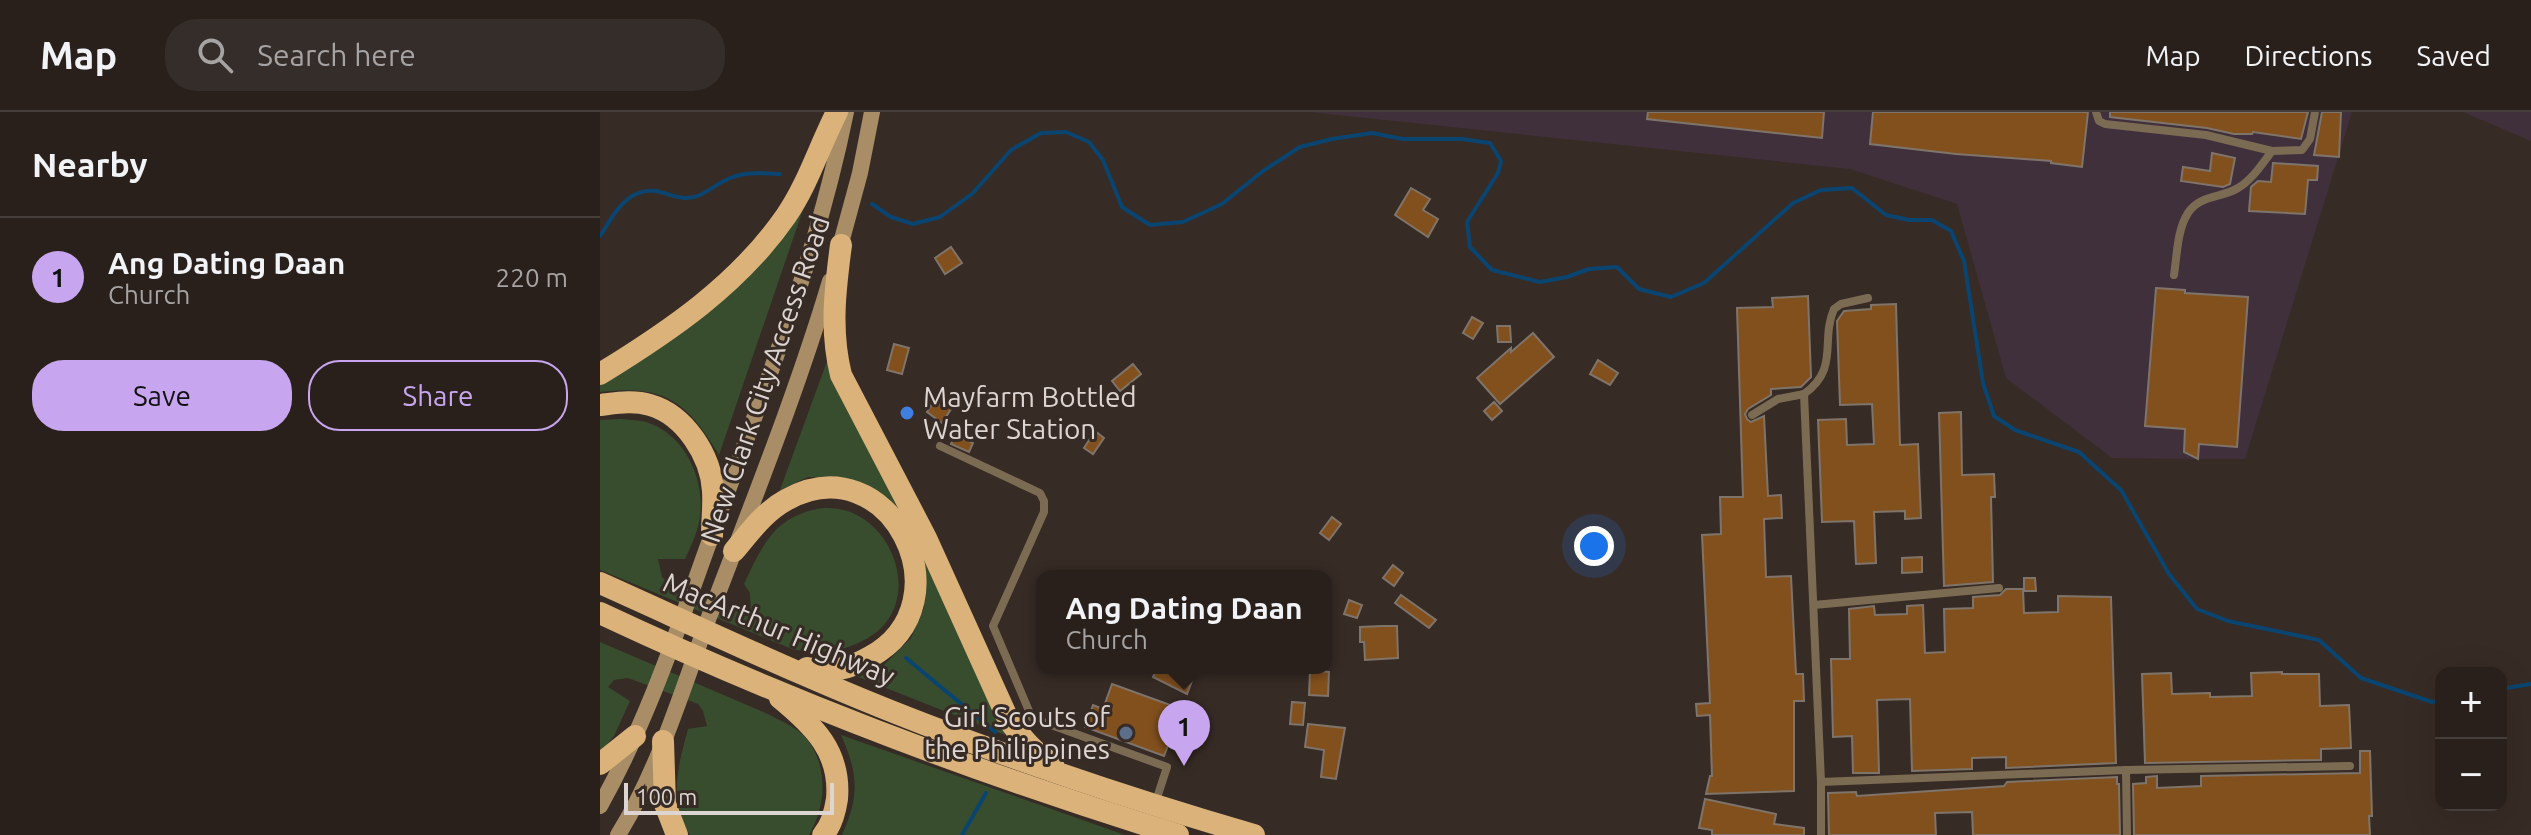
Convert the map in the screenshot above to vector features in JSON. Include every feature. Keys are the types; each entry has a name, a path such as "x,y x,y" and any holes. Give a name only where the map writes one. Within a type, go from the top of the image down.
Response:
{"highway":[{"path":"600,374 690,315 719,291 763,245 786,216 803,187 837,112"},
{"path":"841,245 833,313 835,351 841,375 854,404 926,538 1008,719 1020,736 1043,758 1082,781"},
{"path":"600,405 625,402 652,405 676,419 696,440 707,461 713,490 712,535"},
{"path":"734,551 766,514 788,499 836,487 861,493 885,509 911,544 916,589 912,608 904,626 882,651 855,665 826,672 770,660"},
{"name":"MacArthur Highway","path":"600,583 770,660 924,724 1082,781 1254,835"},
{"name":"MacArthur Highway","path":"604,616 916,745 1073,802 1178,835"},
{"path":"760,683 800,714 830,750 838,788 836,811 823,835"},
{"path":"600,764 635,736"},
{"path":"663,741 665,804 677,835"}],"main road":[{"name":"New Clark City Access Road","path":"600,806 652,695 798,297 821,222 846,112"},
{"name":"New Clark City Access Road","path":"618,835 630,816 663,741 818,320 841,245 872,112"}],"lane":[{"path":"2096,112 2099,121 2105,124 2206,135 2272,151 2302,150 2310,139 2315,112"},
{"path":"2174,275 2185,218 2190,209 2208,198 2238,189 2272,151"},
{"path":"1752,415 1778,399 1804,394 1818,382 1827,366 1834,309 1841,304 1868,298"},
{"path":"1804,394 1821,835"},
{"path":"940,446 1043,497 1044,512 993,626 1032,718 1167,767 1155,804"},
{"path":"1814,605 1999,588"},
{"path":"1821,782 2126,770 2350,766"},
{"path":"2126,770 2127,835"}],"shaded area":[{"path":"1309,112 2352,112 2245,459 2198,459 2112,458 2006,378 1957,204 1850,169"},
{"path":"2463,112 2531,112 2531,141"}],"green space":[{"path":"807,198 719,455 696,421 672,400 641,391 600,392 600,383 668,341 730,293 773,248"},
{"path":"829,356 922,549 1005,735 858,677 884,665 911,638 924,608 926,579 920,557 889,500 864,484 834,477 808,477 780,490"},
{"path":"600,420 646,422 674,439 684,451 698,482 700,514 696,534 685,559 658,559 662,577 669,583 751,616 750,593 744,584 770,537 783,524 802,513 838,509 861,517 879,533 892,553 898,576 897,599 887,621 868,638 841,649 813,652 792,649 600,570"},
{"path":"600,642 768,714 802,734 813,749 822,773 822,799 809,835 690,835 679,809 677,783 688,729 707,726 698,704 628,678 614,680 608,687 630,701 614,736 600,753"},
{"path":"841,735 1125,835 842,835 852,808 855,785 851,761"}],"building":[{"path":"1648,112 1824,112 1822,138 1647,119"},
{"path":"1873,112 2088,112 2082,167 2051,161 1870,144"},
{"path":"2110,112 2308,112 2301,139 2253,132 2234,134 2110,117"},
{"path":"2322,112 2341,112 2339,157 2314,155"},
{"path":"2212,153 2235,158 2230,184 2223,187 2181,181 2183,167 2210,171"},
{"path":"2273,163 2318,166 2317,180 2308,180 2305,214 2249,211 2251,187 2258,181 2271,182"},
{"path":"1411,188 1430,199 1423,210 1438,219 1428,237 1395,215"},
{"path":"951,247 962,263 945,274 935,258"},
{"path":"2156,288 2248,297 2237,447 2199,444 2198,459 2184,452 2185,429 2145,426"},
{"path":"1808,296 1811,377 1801,387 1771,389 1771,395 1745,414 1751,422 1764,416 1768,496 1781,495 1782,518 1764,519 1766,577 1791,576 1796,674 1803,674 1804,701 1794,701 1794,791 1706,794 1712,776 1710,715 1697,716 1696,704 1710,703 1702,535 1721,534 1720,497 1743,497 1737,308 1773,307 1772,298"},
{"path":"1896,304 1900,445 1918,444 1921,518 1905,519 1905,511 1874,512 1876,563 1856,564 1854,521 1822,522 1818,420 1846,419 1847,445 1874,444 1872,404 1840,405 1837,321 1844,311"},
{"path":"1472,317 1483,323 1473,339 1463,333"},
{"path":"1497,326 1510,326 1511,342 1498,342"},
{"path":"1533,333 1554,357 1500,404 1477,378"},
{"path":"894,344 909,348 902,374 887,370"},
{"path":"1598,360 1618,373 1610,385 1590,374"},
{"path":"1133,364 1141,374 1120,391 1112,381"},
{"path":"938,395 953,406 942,423 927,412"},
{"path":"1494,402 1502,411 1492,420 1484,411"},
{"path":"1961,412 1962,475 1994,474 1995,497 1991,497 1993,582 1944,586 1939,413"},
{"path":"1095,431 1104,438 1093,454 1084,448"},
{"path":"955,435 973,443 969,452 951,444"},
{"path":"1332,517 1341,524 1329,540 1320,533"},
{"path":"1922,557 1922,572 1902,573 1902,558"},
{"path":"1393,565 1403,573 1394,586 1383,578"},
{"path":"2024,578 2035,578 2036,591 2024,591"},
{"path":"2006,589 2023,589 2024,613 2058,612 2058,596 2111,597 2116,763 2006,768 2006,757 1972,758 1972,769 1912,771 1910,699 1877,700 1879,773 1853,773 1852,736 1833,737 1831,659 1850,659 1849,609 1874,606 1875,615 1907,614 1907,606 1923,605 1925,653 1945,652 1944,609 1973,608 1973,597 2000,595"},
{"path":"1401,595 1436,620 1429,628 1395,603"},
{"path":"1349,600 1362,605 1357,618 1344,614"},
{"path":"1397,626 1398,658 1365,660 1360,627"},
{"path":"2171,673 2172,694 2210,693 2210,697 2252,696 2251,673 2319,674 2320,706 2349,705 2351,748 2321,749 2321,760 2145,763 2142,674"},
{"path":"1154,674 1170,674 1181,679 1183,674 1193,678 1187,694 1153,677"},
{"path":"1310,674 1329,674 1328,696 1309,695"},
{"path":"1112,684 1176,707 1167,732 1172,735 1164,756 1085,727 1093,705 1103,709"},
{"path":"1292,702 1305,703 1303,725 1290,724"},
{"path":"1308,724 1345,728 1336,779 1321,777 1324,750 1305,747"},
{"path":"2360,751 2370,751 2370,835 2134,835 2133,784 2146,783 2146,777 2157,776 2157,788 2201,786 2201,776 2360,773"},
{"path":"2117,777 2120,835 1973,835 1972,812 1935,813 1936,835 1829,835 1828,793 1856,792 1857,796 2004,786 2007,782"},
{"path":"1705,799 1776,814 1774,824 1804,828 1804,835 1712,835 1712,830 1699,828"}],"waterway":[{"path":"872,204 891,217 913,224 940,217 972,194 1011,150 1041,133 1066,132 1089,142 1103,160 1122,207 1150,225 1183,222 1222,204 1263,171 1300,147 1372,133 1403,139 1462,139 1490,143 1501,161 1498,173 1467,222 1470,247 1492,270 1540,282 1589,269 1617,267 1639,289 1671,297 1704,283 1793,203 1821,190 1852,188 1886,215 1909,220 1932,220 1951,231 1964,261 1983,383 1994,416 2015,430 2079,452 2121,490 2169,574 2197,609 2228,621 2319,640 2361,678 2435,701"},
{"path":"600,236 615,212 636,194 655,191 690,198 738,176 780,174"},
{"path":"906,658 995,732"},
{"path":"2507,688 2531,684"},
{"path":"962,835 986,793"}],"place":[{"name":"Mayfarm Bottled Water Station","path":"907,413"},
{"name":"Girl Scouts of the Philippines","path":"1126,733"},
{"name":"Ang Dating Daan","path":"1184,766"}]}
